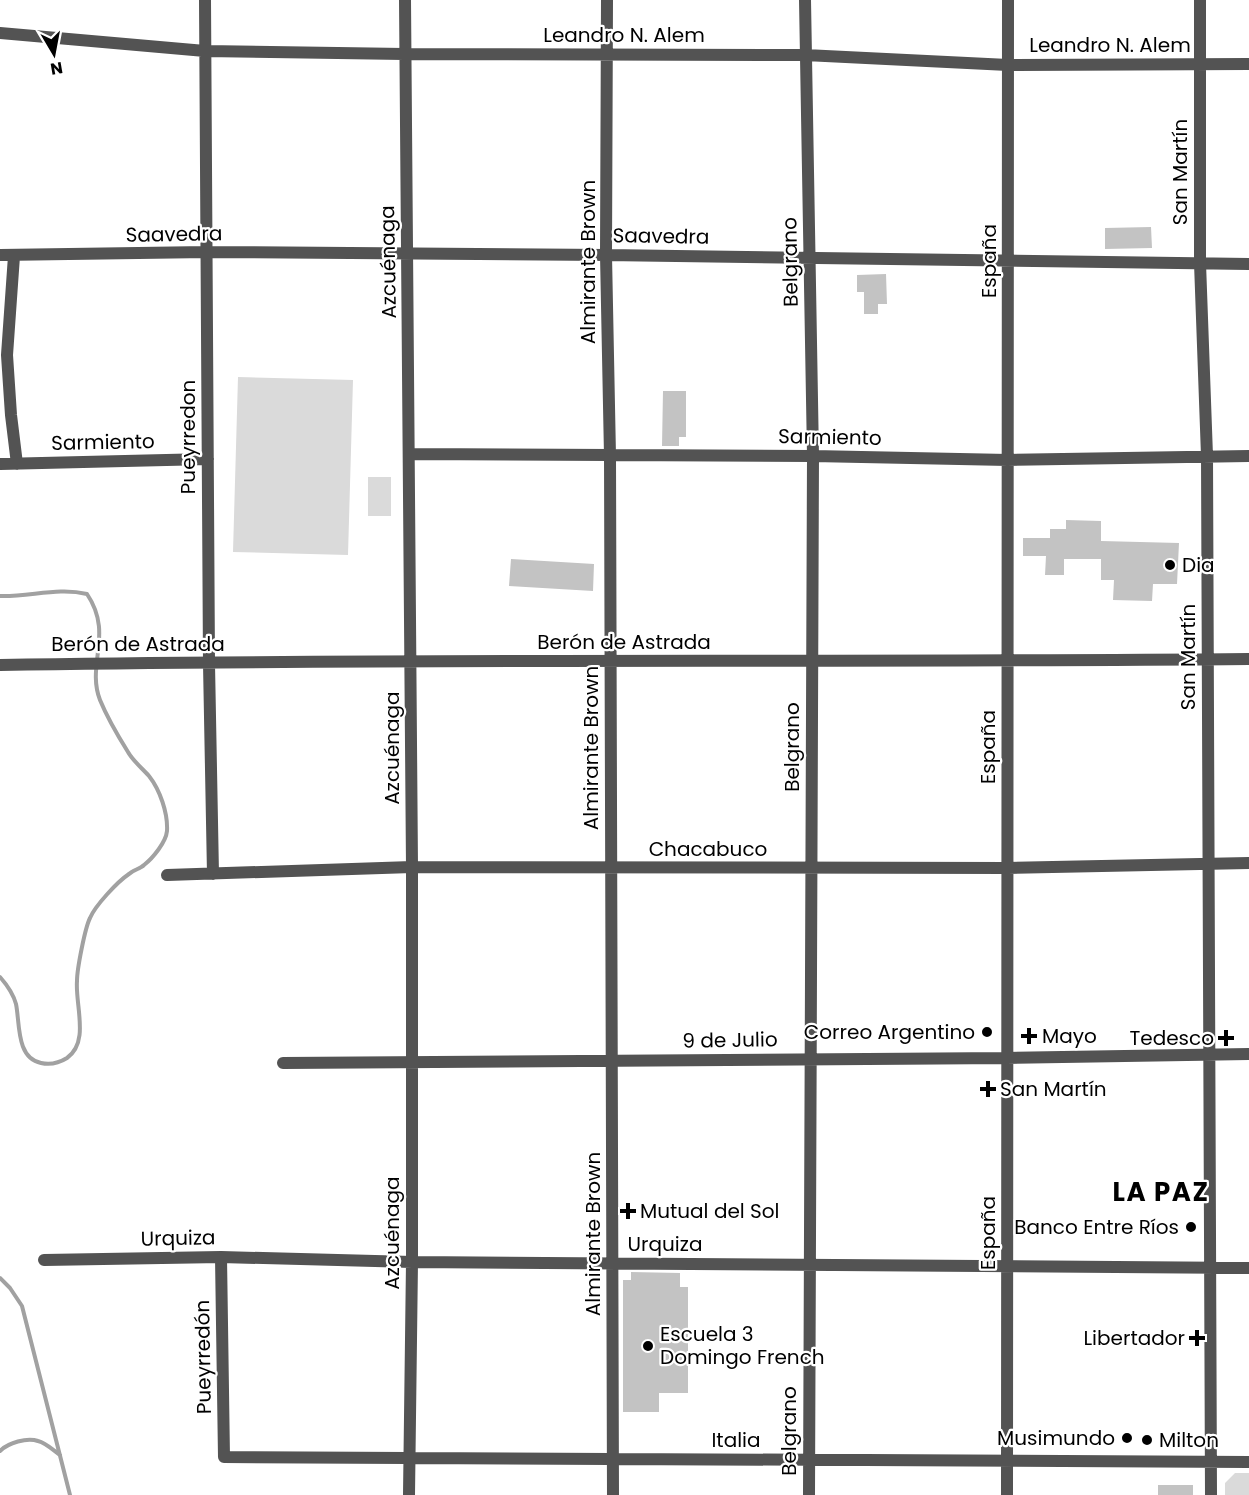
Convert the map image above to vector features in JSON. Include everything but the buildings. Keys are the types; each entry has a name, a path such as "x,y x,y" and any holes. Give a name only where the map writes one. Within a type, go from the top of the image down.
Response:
{"street":[{"name":"Pueyrredon","path":"205,0 208,663 213,874"},
{"name":"Azcuénaga","path":"405,0 412,867 412,1262 409,1495"},
{"name":"Almirante Brown","path":"607,0 606,255 610,456 613,1495"},
{"name":"Belgrano","path":"805,0 813,456 809,1495"},
{"name":"España","path":"1007,1495 1008,0"},
{"name":"San Martín","path":"1200,0 1200,263 1207,456 1211,1495"},
{"name":"Leandro N. Alem","path":"0,33 205,51 805,56 1008,65 1249,64"},
{"name":"Saavedra","path":"0,255 207,252 1249,264"},
{"path":"14,256 7,355 17,464"},
{"name":"Sarmiento","path":"410,454 813,456 1008,460 1249,456"},
{"name":"Sarmiento","path":"0,464 208,459"},
{"name":"Berón de Astrada","path":"0,665 411,661 1008,662 1249,659"},
{"name":"Chacabuco","path":"167,875 412,867 1008,868 1249,863"},
{"name":"9 de Julio","path":"283,1064 1249,1054"},
{"name":"Urquiza","path":"44,1260 221,1257 412,1262 1249,1268"},
{"name":"Pueyrredón","path":"221,1257 224,1457"},
{"name":"Italia","path":"224,1457 1249,1462"}],"shaded area":[{"path":"238,377 353,380 348,555 233,552"},
{"path":"368,477 391,477 391,516 368,516"},
{"path":"1235,1473 1249,1473 1249,1495 1225,1495 1225,1483"}],"waterway":[{"path":"0,596 55,592 87,594 95,609 98,622 96,674 100,700 130,755 157,788 165,809 167,824 162,845 151,858 119,883 101,901 90,918 77,975 80,1033 74,1051 67,1058 44,1064 33,1060 27,1054 21,1039 15,1000 0,977"},
{"path":"0,1278 22,1306 70,1495"},
{"path":"0,1451 18,1442 34,1440 44,1443 60,1455"}],"place":[{"name":"Dia","path":"1170,565"},
{"name":"Correo Argentino","path":"987,1032"},
{"name":"Mayo","path":"1029,1036"},
{"name":"Tedesco","path":"1226,1038"},
{"name":"San Martín","path":"988,1089"},
{"name":"Mutual del Sol","path":"628,1211"},
{"name":"Banco Entre Ríos","path":"1191,1227"},
{"name":"Libertador","path":"1197,1338"},
{"name":"Escuela 3 Domingo French","path":"648,1346"},
{"name":"Musimundo","path":"1127,1438"},
{"name":"Milton","path":"1147,1440"}],"district":[{"name":"LA PAZ","path":"1161,1192"}]}
